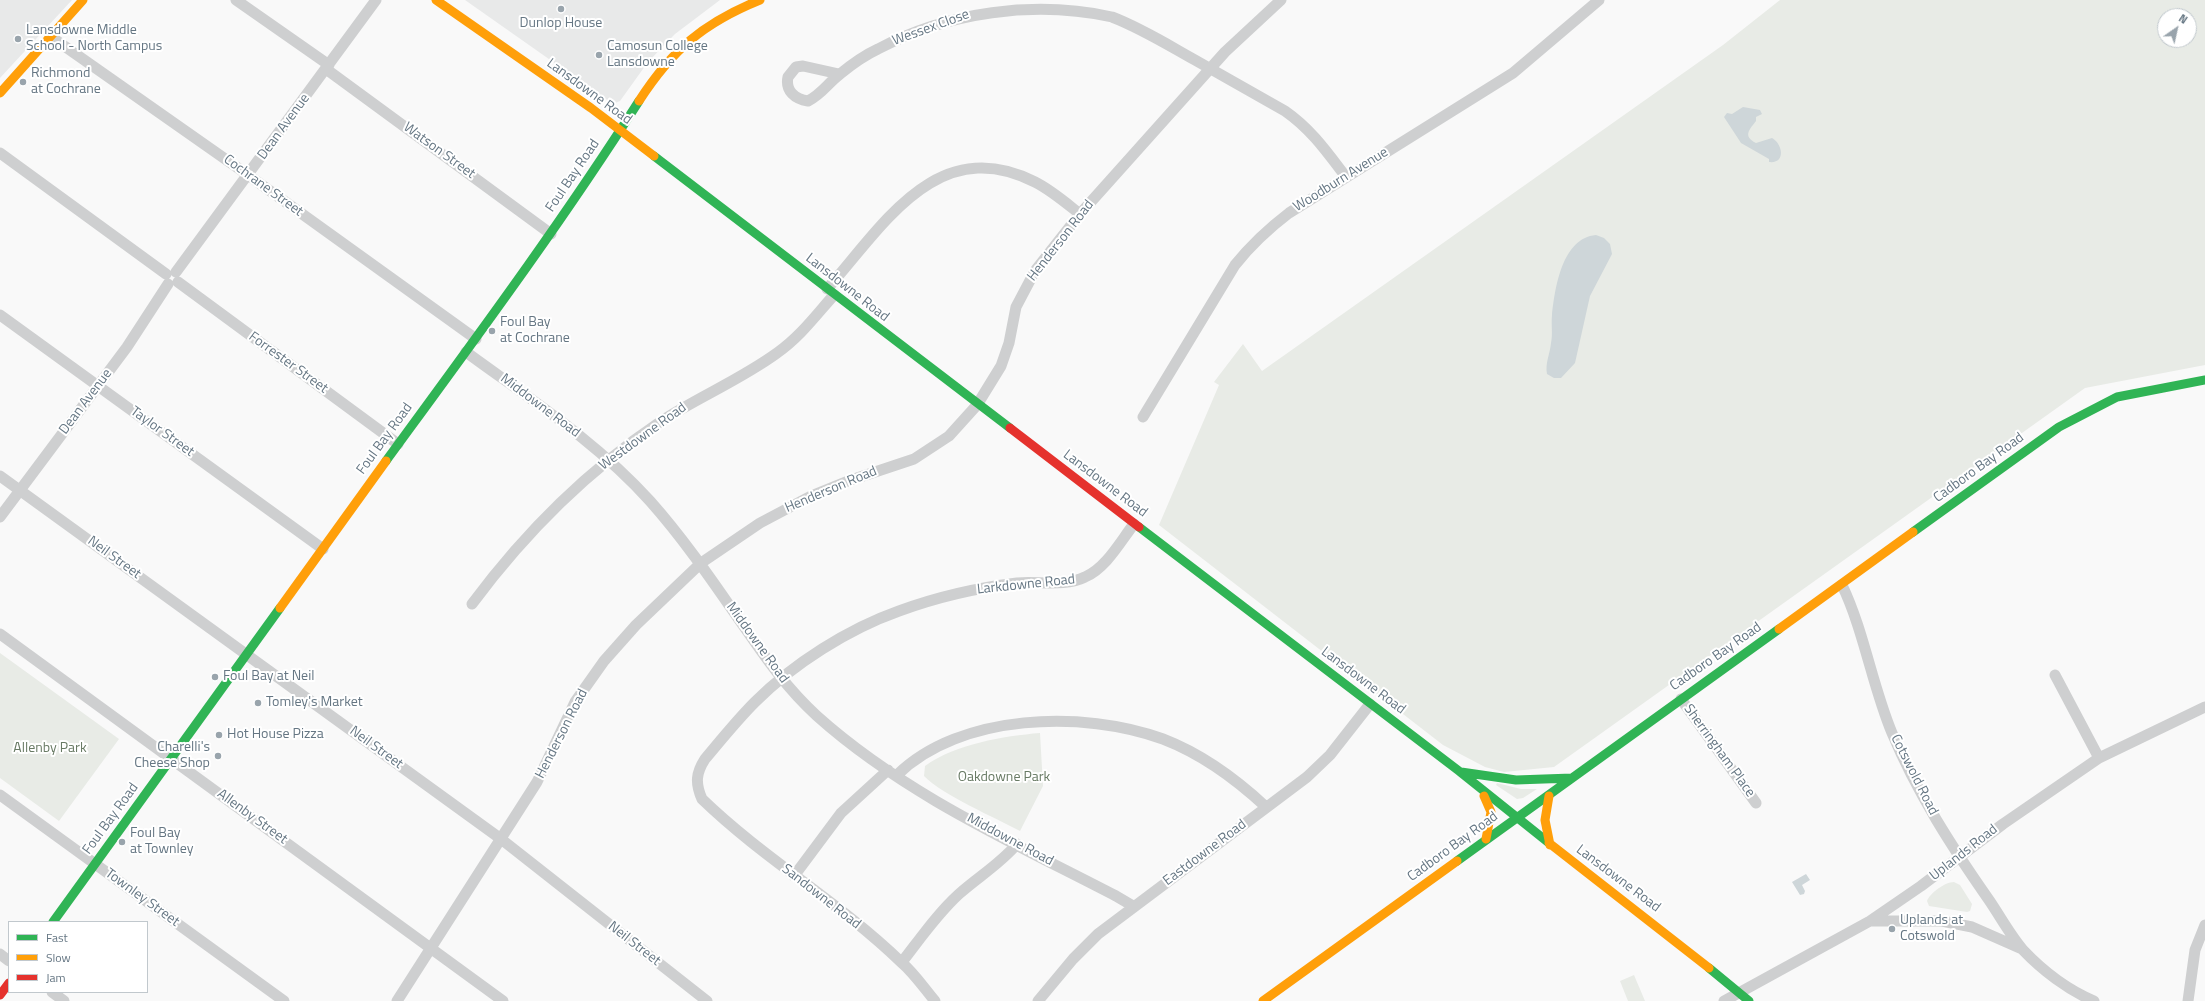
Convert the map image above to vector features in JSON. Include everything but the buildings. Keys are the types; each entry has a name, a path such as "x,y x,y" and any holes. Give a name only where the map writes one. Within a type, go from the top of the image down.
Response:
{"main road":[{"path":"0,93 83,0"},
{"name":"Lansdowne Road","path":"436,0 590,108 977,405 1459,771 1516,819 1710,967 1749,1001"},
{"name":"Foul Bay Road","path":"54,921 551,234 628,116 675,52 694,34 717,18 760,0"},
{"name":"Cadboro Bay Road","path":"1263,1001 1549,796 1681,699 2079,415 2117,397 2205,380"},
{"path":"1459,771 1494,779 1522,782 1573,778"},
{"path":"1476,786 1491,804 1492,810 1486,840"},
{"path":"1549,796 1544,818 1545,831 1550,845"},
{"path":"0,995 8,984"}],"street":[{"name":"Watson Street","path":"236,0 551,234"},
{"name":"Dean Avenue","path":"0,517 127,347 172,278 376,0"},
{"name":"Henderson Road","path":"397,1001 538,782 575,702 591,678 636,625 701,564 760,523 787,508 848,480 914,458 927,452 949,436 977,405 1001,366 1009,343 1016,307 1035,271 1080,214 1210,69 1264,14 1281,0"},
{"name":"Woodburn Avenue","path":"1143,417 1220,288 1252,244 1289,213 1513,73 1599,0"},
{"name":"Wessex Close","path":"839,74 876,49 970,12 1007,6 1046,5 1088,11 1116,19 1144,31 1302,122 1346,177"},
{"name":"Cochrane Street","path":"50,36 476,338"},
{"name":"Forrester Street","path":"0,153 398,444"},
{"name":"Westdowne Road","path":"472,604 532,531 558,505 609,460 659,423 693,401 748,372 796,338 830,292 901,203 924,186 954,172 986,168 1011,172 1036,182 1080,214"},
{"name":"Taylor Street","path":"0,315 323,549"},
{"name":"Middowne Road","path":"466,352 572,429 609,460 650,501 701,564 781,680 817,716 892,773 947,807 1116,896 1132,906"},
{"name":"Neil Street","path":"0,476 248,654 501,839 707,1001"},
{"name":"Larkdowne Road","path":"702,799 697,787 697,778 699,769 705,759 756,701 781,680 822,650 848,634 898,611 970,591 1018,583 1070,581 1086,577 1096,571 1134,524"},
{"name":"Cotswold Road","path":"1842,585 1852,606 1870,671 1892,733 1919,790 1958,856 2022,949 2056,978 2094,1001"},
{"name":"Allenby Street","path":"0,634 503,1001"},
{"path":"2055,675 2099,758"},
{"name":"Sherringham Place","path":"1681,699 1756,803"},
{"name":"Eastdowne Road","path":"1038,1001 1084,947 1132,906 1322,764 1370,704"},
{"name":"Uplands Road","path":"1724,1001 1870,921 1921,886 1958,856 2099,758 2205,707"},
{"path":"794,876 841,813 892,773 922,754 955,740 985,730 1055,721 1132,729 1183,749 1223,771 1266,807"},
{"name":"Townley Street","path":"0,796 284,1001"},
{"name":"Sandowne Road","path":"702,799 794,876 850,919 902,962 935,1001"},
{"path":"902,962 947,905 984,873 1004,859 1017,844"},
{"name":"Cotswold Road","path":"1870,921 1942,921 1972,927 2022,949"},
{"path":"2188,1001 2195,950 2205,925"},
{"path":"0,954 8,960"},
{"path":"53,993 64,1001"}],"shaded area":[{"name":"Lansdowne Middle School - North Campus","path":"0,0 72,0 0,78"},
{"name":"Camosun College Lansdowne","path":"465,0 720,0 675,34 648,62 620,101 615,103 610,102"},
{"path":"1743,107 1760,110 1762,114 1756,117 1756,121 1748,132 1749,138 1756,143 1772,138 1776,141 1779,145 1781,153 1778,160 1769,162 1769,159 1741,143 1724,117 1727,113 1732,114"},
{"path":"1596,235 1604,238 1610,244 1612,254 1590,296 1575,363 1561,378 1554,378 1547,374 1547,366 1552,340 1553,304 1558,279 1562,266 1575,245 1584,238"},
{"path":"1806,874 1810,880 1802,885 1805,891 1804,894 1800,895 1792,882"}],"green space":[{"path":"1780,0 2205,0 2205,365 2085,388 1554,767 1504,772 1485,767 1443,745 1159,525 1219,385 1214,382 1243,344 1262,371 1723,45"},
{"name":"Allenby Park","path":"0,653 119,739 59,821 0,778"},
{"name":"Oakdowne Park","path":"1040,733 1043,786 1020,831 943,791 924,776 925,766 937,758 951,752 980,742 1011,736"},
{"path":"1497,783 1521,789 1537,789 1523,798 1517,799 1496,785"},
{"path":"1950,882 1960,885 1972,904 1970,911 1967,912 1929,906 1927,901 1934,891"},
{"path":"1634,975 1645,1001 1628,1001 1620,981"}],"traffic: fast":[{"path":"386,461 547,238 639,101"},
{"path":"654,156 1010,428"},
{"path":"1913,532 2059,427 2117,397 2205,380"},
{"path":"1139,527 1459,771 1549,843"},
{"path":"54,921 280,608"},
{"path":"1457,861 1779,629"},
{"path":"1461,772 1516,780 1572,778"},
{"path":"1709,968 1749,1001"}],"traffic: slow":[{"path":"0,93 83,0"},
{"path":"436,0 591,108 654,156"},
{"path":"639,101 664,67 690,40 722,18 760,0"},
{"path":"280,608 386,461"},
{"path":"1779,629 1913,532"},
{"path":"1484,796 1491,812 1486,839"},
{"path":"1549,796 1545,820 1550,845"},
{"path":"1549,843 1709,968"},
{"path":"1263,1001 1457,861"}],"traffic: jam":[{"path":"1010,428 1139,527"},
{"path":"0,995 8,984"}],"place":[{"name":"Dunlop House","path":"561,9"},
{"name":"Lansdowne Middle School - North Campus","path":"18,39"},
{"name":"Camosun College Lansdowne","path":"599,55"},
{"name":"Richmond at Cochrane","path":"23,82"},
{"name":"Foul Bay at Cochrane","path":"492,331"},
{"name":"Foul Bay at Neil","path":"215,677"},
{"name":"Tomley's Market","path":"258,703"},
{"name":"Hot House Pizza","path":"219,735"},
{"name":"Charelli's Cheese Shop","path":"218,756"},
{"name":"Foul Bay at Townley","path":"122,842"},
{"name":"Uplands at Cotswold","path":"1892,929"}]}
